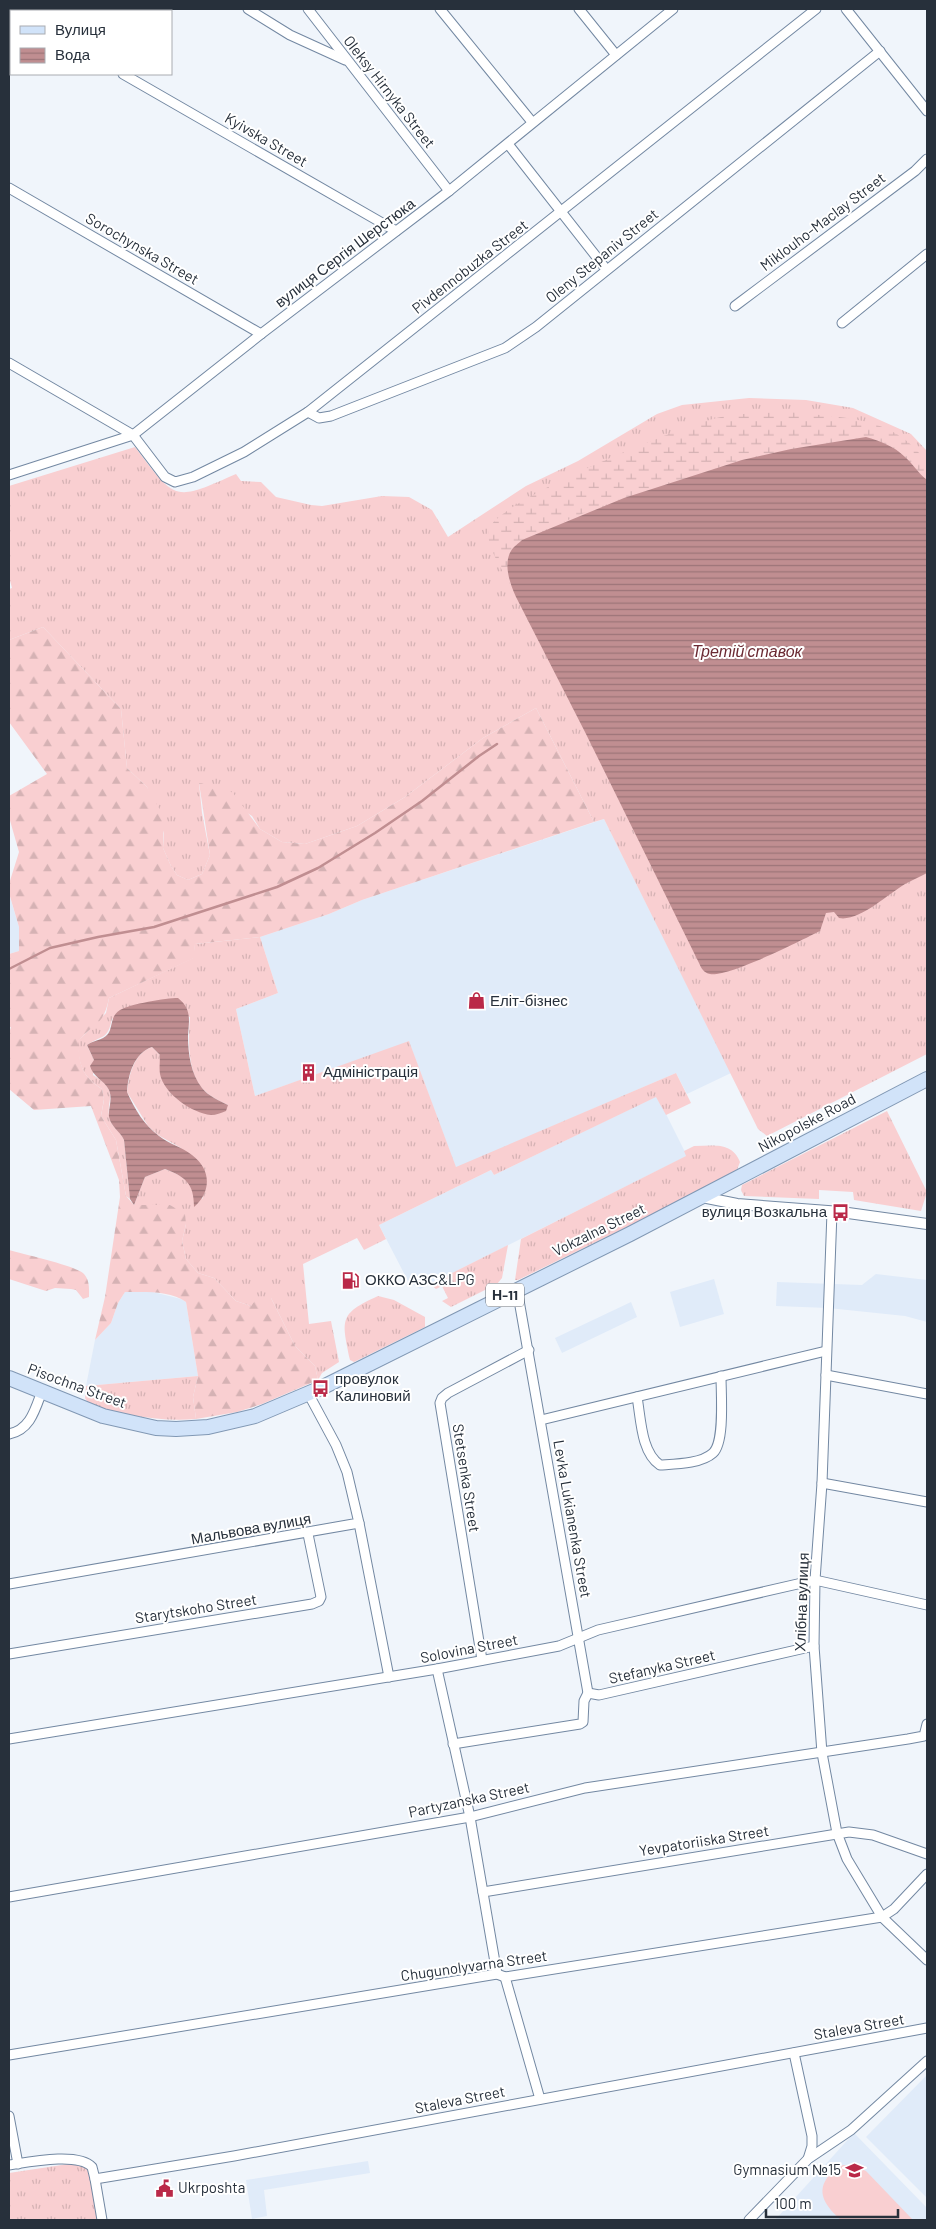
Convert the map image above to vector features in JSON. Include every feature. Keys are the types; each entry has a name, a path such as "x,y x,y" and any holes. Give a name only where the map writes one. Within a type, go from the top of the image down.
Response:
{"main road":[{"name":"Nikopolske Road","path":"702,1197 927,1079"},
{"name":"Vokzalna Street","path":"308,1393 702,1197"},
{"name":"Pisochna Street","path":"9,1378 79,1407 119,1420 156,1428 208,1427 236,1422 273,1409 308,1393"}],"street":[{"path":"248,9 290,35 347,61"},
{"name":"Oleksy Hirnyka Street","path":"308,9 449,190"},
{"path":"440,9 532,122"},
{"path":"579,9 616,54"},
{"name":"вулиця Сергія Шерстюка","path":"9,475 133,435 508,144 532,122 673,9"},
{"name":"Pivdennobuzka Street","path":"133,435 165,477 175,482 183,481 244,452 308,412 816,9"},
{"path":"846,9 927,111"},
{"name":"Oleny Stepaniv Street","path":"308,412 319,418 331,416 505,348 536,327 880,51"},
{"name":"Kyivska Street","path":"125,75 396,231"},
{"path":"508,144 606,270"},
{"name":"Miklouho-Maclay Street","path":"735,306 915,171 927,159"},
{"name":"Sorochynska Street","path":"9,188 261,334"},
{"path":"842,323 927,254"},
{"path":"9,363 133,435"},
{"path":"702,1197 737,1204 832,1212 927,1224"},
{"name":"Хлібна вулиця","path":"832,1212 822,1483 815,1580 814,1646 822,1752 837,1833 847,1859 882,1917 927,1960"},
{"name":"Levka Lukianenka Street","path":"516,1289 529,1350 588,1693"},
{"name":"Stetsenka Street","path":"482,1660 440,1403 442,1398 448,1393 529,1350"},
{"path":"541,1420 826,1351"},
{"path":"826,1375 927,1394"},
{"path":"637,1397 646,1447 652,1460 660,1465 698,1460 713,1454 720,1442 721,1376"},
{"path":"9,1434 22,1431 29,1423 42,1391"},
{"path":"308,1393 340,1454 347,1472 360,1523 389,1677"},
{"path":"822,1483 927,1502"},
{"name":"Мальвова вулиця","path":"9,1584 308,1534 360,1523"},
{"name":"Starytskoho Street","path":"9,1654 312,1604 319,1601 321,1597 308,1534"},
{"name":"Solovina Street","path":"9,1739 437,1669 559,1646 598,1630 815,1580 927,1605"},
{"name":"Stefanyka Street","path":"588,1693 599,1695 814,1646"},
{"path":"437,1669 470,1817 483,1892 501,1975 540,2099"},
{"path":"453,1744 580,1724 583,1722 584,1701 588,1693"},
{"name":"Partyzanska Street","path":"9,1897 470,1817 585,1788 926,1738 927,1724"},
{"name":"Yevpatoriiska Street","path":"483,1892 837,1833 873,1835 927,1854"},
{"path":"882,1917 894,1909 927,1874"},
{"name":"Chugunolyvarna Street","path":"9,2055 501,1975 882,1917"},
{"name":"Staleva Street","path":"95,2179 234,2156 927,2028"},
{"path":"794,2053 812,2136 812,2146 808,2159"},
{"path":"749,2220 808,2159 851,2130 927,2061"},
{"path":"9,2116 13,2165 72,2159 81,2160 92,2167 102,2220"}],"shaded area":[{"name":"Еліт-бізнес","path":"604,819 731,1073 687,1094 676,1073 456,1168 409,1042 255,1096 236,1009 278,993 260,937 329,914 362,900"},
{"path":"9,894 19,927 19,951 9,954"},
{"path":"657,1096 687,1156 420,1289 408,1281 379,1225 491,1170 494,1175"},
{"path":"876,1274 927,1280 927,1322 905,1316 828,1308 776,1306 777,1282 862,1285"},
{"path":"714,1279 724,1314 680,1327 670,1292"},
{"path":"125,1292 153,1292 186,1302 198,1376 86,1386 95,1340 111,1323 118,1303"},
{"path":"631,1302 637,1317 562,1353 555,1338"},
{"path":"927,2075 927,2198 866,2137"},
{"name":"Gymnasium №15","path":"854,2133 927,2208 927,2220 775,2220"},
{"path":"368,2161 370,2173 264,2190 267,2216 252,2219 246,2180"}],"green space":[{"path":"749,398 806,400 853,408 911,434 927,451 927,1054 767,1136 758,1129 604,819 594,822 536,708 483,738 405,797 357,826 305,844 282,842 260,829 252,816 199,783 202,813 210,855 202,874 188,880 177,875 163,848 164,833 147,787 127,768 121,709 43,627 9,640 9,589 12,588 9,577 9,486 135,447 159,478 168,487 177,491 187,492 199,489 236,474 241,481 261,482 276,497 311,505 322,506 382,496 409,497 432,510 448,537 526,486 578,461 657,414 682,405"},
{"path":"789,412 867,422 896,433 911,444 927,462 927,480 904,456 742,460 593,509 522,540 508,559 510,584 499,565 489,542 489,529 500,516 522,501 588,468 687,427 726,416"},
{"path":"43,627 121,709 127,768 147,787 164,817 163,848 177,875 188,880 202,874 210,855 199,783 219,785 233,793 260,829 282,842 305,844 357,826 405,797 483,738 536,708 594,822 362,900 329,914 260,937 195,944 194,958 109,998 107,1008 101,1020 78,1042 83,1069 90,1079 102,1089 104,1099 101,1116 116,1140 126,1196 134,1205 170,1205 185,1214 186,1224 182,1241 186,1259 198,1273 214,1278 236,1301 251,1306 258,1297 271,1298 295,1346 315,1366 318,1380 262,1404 237,1412 196,1419 193,1397 198,1376 186,1302 180,1298 157,1292 125,1292 118,1303 111,1323 95,1340 105,1297 120,1197 119,1180 91,1106 34,1110 9,1089 9,1033 11,1027 9,1027 9,954 19,951 19,927 9,893 9,884 19,852 9,817 9,796 47,774 9,722 9,640"},
{"path":"260,937 278,993 236,1009 255,1096 409,1041 456,1167 676,1073 691,1103 666,1115 656,1097 494,1175 491,1170 379,1225 386,1239 364,1250 357,1238 303,1264 309,1324 331,1321 339,1362 322,1373 318,1380 315,1366 295,1346 271,1298 251,1306 236,1301 214,1278 198,1273 186,1259 182,1241 186,1224 170,1205 134,1205 145,1177 165,1169 185,1179 197,1195 203,1199 181,1148 158,1135 148,1126 127,1092 131,1072 137,1059 152,1047 160,1055 176,1098 198,1111 228,1105 207,1093 195,1076 189,1045 190,1017 158,1005 143,1004 112,1019 106,1034 87,1045 94,1060 93,1075 102,1081 110,1091 110,1120 124,1140 130,1199 126,1196 116,1140 101,1116 104,1100 102,1089 86,1074 81,1064 78,1050 77,1042 106,1013 109,998 193,958 195,944"},
{"path":"887,1111 927,1192 921,1211 854,1200 853,1192 819,1190 819,1199 744,1196 741,1190 742,1185"},
{"path":"694,1146 721,1146 727,1148 736,1155 740,1162 737,1170 686,1198 515,1280 521,1239 686,1156 684,1151"},
{"path":"508,1245 502,1278 497,1284 451,1307 442,1301 448,1298 442,1286 436,1289 430,1284"},
{"path":"9,1250 61,1264 79,1271 87,1279 89,1297 83,1299 76,1290 55,1288 46,1291 9,1279"},
{"path":"378,1296 394,1300 425,1317 425,1327 354,1362 350,1360 347,1347 345,1336 346,1320 349,1314 356,1308"},
{"path":"198,1376 193,1397 196,1419 169,1420 130,1415 90,1406 85,1398 86,1386"},
{"path":"75,2163 89,2169 98,2220 9,2220 9,2173"},
{"path":"843,2165 857,2167 866,2171 913,2220 841,2220 828,2206 822,2190 830,2173"}],"water":[{"name":"Третій ставок","path":"866,437 892,447 908,460 927,480 927,873 905,884 864,912 847,918 839,918 834,912 826,913 820,931 748,964 732,970 710,974 701,967 516,597 508,574 509,556 513,548 522,540 624,498 742,460 791,449"},
{"path":"178,998 186,1006 189,1015 189,1050 195,1076 207,1093 228,1105 226,1111 217,1114 211,1115 196,1111 180,1101 167,1089 160,1072 160,1055 152,1047 136,1059 127,1092 133,1104 140,1116 154,1132 188,1152 199,1161 206,1174 207,1181 204,1195 194,1207 194,1199 187,1182 165,1169 145,1177 134,1205 130,1199 124,1140 110,1120 111,1097 109,1090 91,1070 90,1066 94,1060 87,1045 108,1034 113,1018 120,1010 148,1002"}],"waterway":[{"path":"9,969 50,948 154,927 277,887 318,868 375,833 422,801 497,744"}],"place":[{"name":"Еліт-бізнес","path":"476,1001"},
{"name":"Адміністрація","path":"309,1072"},
{"name":"вулиця Возкальна","path":"841,1212"},
{"name":"ОККО АЗС&LPG","path":"351,1280"},
{"name":"провулок Калиновий","path":"321,1388"},
{"name":"Gymnasium №15","path":"855,2170"},
{"name":"Ukrposhta","path":"164,2188"}]}
